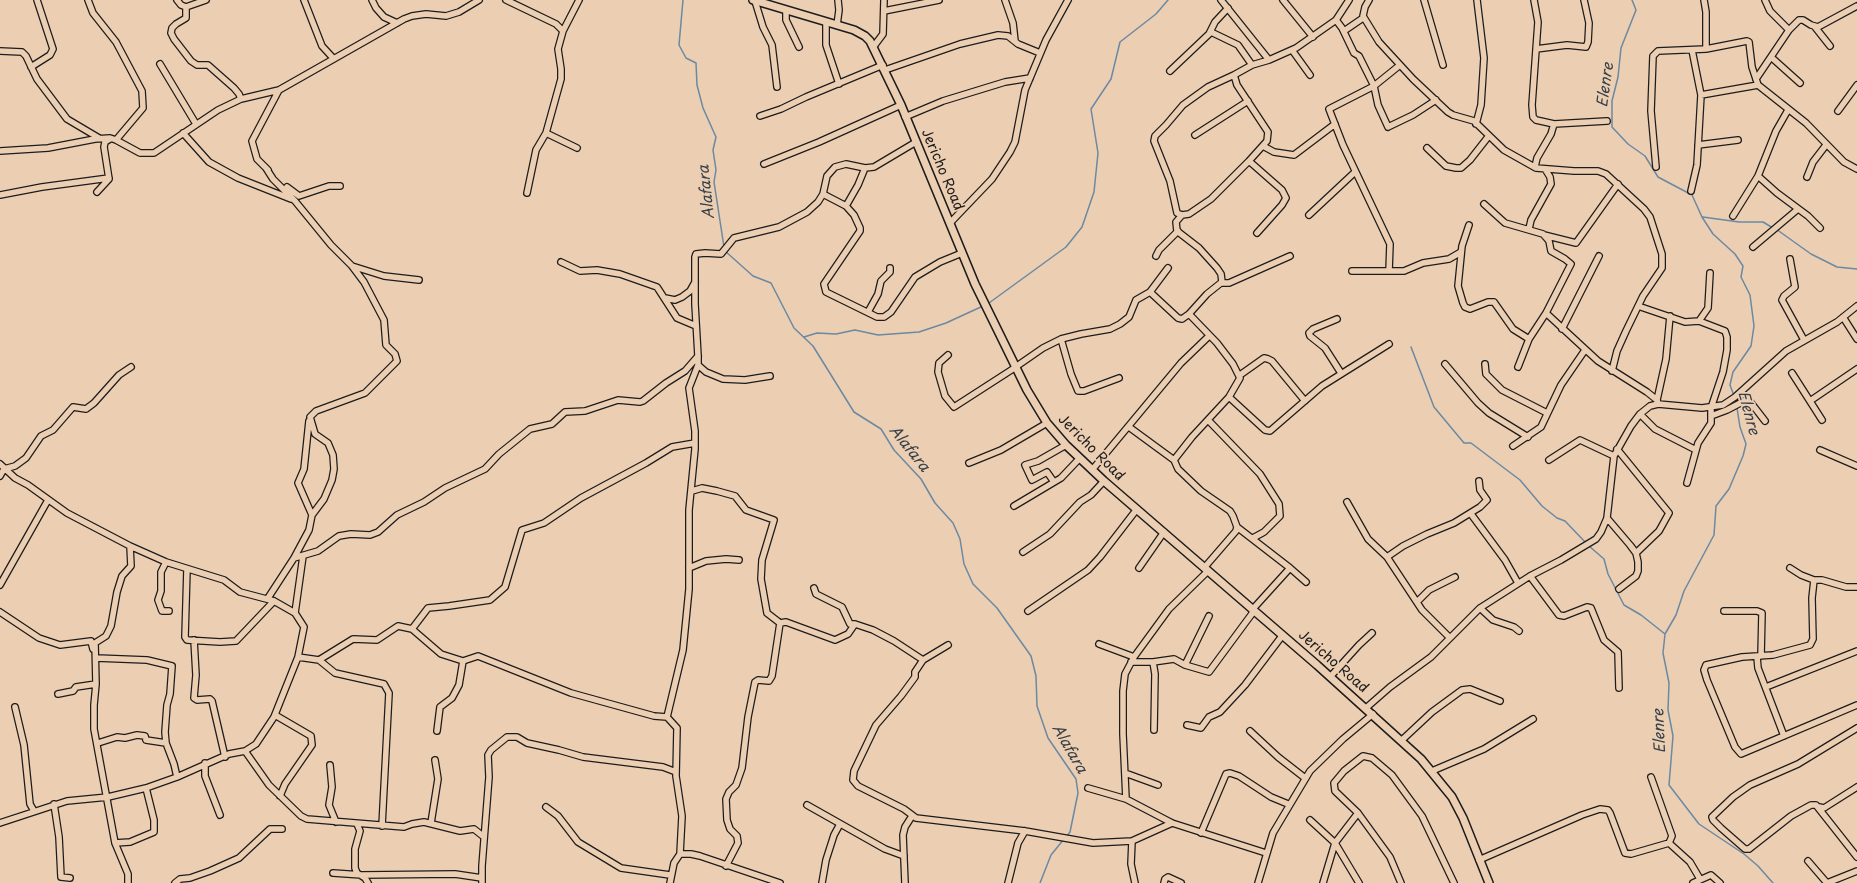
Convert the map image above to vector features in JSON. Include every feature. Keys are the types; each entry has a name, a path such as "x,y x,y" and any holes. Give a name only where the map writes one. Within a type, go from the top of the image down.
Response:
{"street":[{"path":"31,66 50,54 53,49 38,0"},
{"path":"88,0 93,13 116,42 142,91 143,108 113,139 105,142 104,147 109,178 108,181 96,192"},
{"path":"177,0 181,5 186,7 206,0"},
{"path":"304,0 322,46 333,58"},
{"path":"372,0 376,8 384,17 397,22"},
{"path":"0,151 48,148 101,139 113,139 140,153 154,153 218,110 241,100 279,90 330,62 333,58 397,22 412,16 426,14 446,16 459,12 479,0"},
{"path":"506,0 556,24 563,31"},
{"path":"527,193 536,150 546,133 561,79 558,49 563,31 579,0"},
{"path":"754,0 761,21 772,45 777,87"},
{"name":"Jericho Road","path":"754,0 861,33 870,41 874,46 901,105 975,284 1035,405 1047,423 1079,459 1373,714 1402,740 1432,771 1452,797 1463,818 1489,883"},
{"path":"837,25 839,10 838,0"},
{"path":"874,46 883,34 884,0"},
{"path":"884,11 939,0"},
{"path":"1005,0 1013,23 1015,41"},
{"path":"950,223 992,179 1010,152 1014,142 1025,90 1040,53 1068,0"},
{"path":"1221,0 1269,60"},
{"path":"1283,0 1313,37"},
{"path":"1234,75 1237,86 1268,132 1267,141 1249,162 1212,199 1189,214 1182,215 1177,213 1170,181 1154,138 1183,105 1208,87 1252,65 1269,60 1292,50 1336,20 1349,0"},
{"path":"1370,0 1365,7 1363,18 1379,42 1413,79 1453,115 1472,120 1488,136 1510,154 1535,167 1545,169 1602,172 1618,184 1644,209 1650,217 1662,254 1662,268 1638,306 1617,351 1612,371"},
{"path":"1424,0 1443,65"},
{"path":"1476,124 1481,105 1484,58 1477,0"},
{"path":"1534,0 1538,22 1532,114 1536,120 1554,124 1607,121"},
{"path":"1536,50 1567,45 1586,47 1588,42 1589,23 1584,0"},
{"path":"1704,0 1706,12 1706,49"},
{"path":"1765,0 1770,11 1789,30"},
{"path":"1815,27 1822,25 1857,6"},
{"path":"186,7 186,18 172,28 171,33 174,39 191,61 196,65 208,65 234,88 239,94 241,100"},
{"path":"1170,71 1211,32 1215,22 1228,8"},
{"path":"786,10 786,20 799,47"},
{"path":"1344,31 1363,18"},
{"path":"1701,95 1757,82 1789,30 1801,19 1815,27 1830,46"},
{"path":"1336,20 1344,31 1354,53 1359,56 1374,86 1378,105 1388,127 1413,115 1436,100"},
{"path":"826,22 826,46 839,84"},
{"path":"1211,32 1238,45 1252,65"},
{"path":"760,116 781,110 806,97 884,67 992,36 1008,36 1018,44 1040,53"},
{"path":"1656,167 1651,111 1653,56 1658,51 1706,49 1744,41 1749,42 1757,82 1788,110 1806,123 1844,162 1857,169"},
{"path":"1292,50 1310,75"},
{"path":"1691,191 1696,171 1701,95 1692,50"},
{"path":"0,51 22,52 26,56 49,97 67,119 101,139"},
{"path":"1771,57 1800,83"},
{"path":"160,64 196,124"},
{"path":"1389,271 1390,244 1355,172 1329,112 1330,108 1374,86 1400,65"},
{"path":"905,116 943,101 1005,82 1030,78"},
{"path":"1838,111 1857,85"},
{"path":"279,90 252,140 257,160 293,193 299,196 329,186 340,186"},
{"path":"1195,135 1248,102"},
{"path":"764,164 819,142 901,105"},
{"path":"1734,216 1758,176 1776,131 1788,110"},
{"path":"1263,146 1274,152 1294,155 1335,124"},
{"path":"1535,167 1537,158 1551,134 1554,124"},
{"path":"183,133 209,162 238,178 295,201"},
{"path":"546,133 577,148"},
{"path":"1427,148 1446,166 1461,168 1470,160 1488,136"},
{"path":"1698,145 1738,140"},
{"path":"667,717 683,650 689,568 689,510 692,491 695,443 689,388 698,365 694,256 696,254 721,254 734,238 779,227 807,212 818,202 827,176 835,167 846,164 865,168 874,167 916,142"},
{"path":"1807,176 1813,162 1826,145"},
{"path":"1249,162 1282,190 1286,198 1282,205 1257,233"},
{"path":"266,168 273,179 295,201 331,245 352,266 377,304 385,324 386,345 396,354 397,361 365,393 316,411 310,417 304,469 298,483 312,515"},
{"path":"846,206 858,185 865,168"},
{"path":"1529,229 1531,220 1551,184 1550,177 1545,169"},
{"path":"1308,215 1355,172"},
{"path":"1758,176 1820,228"},
{"path":"0,195 42,187 109,178"},
{"path":"1484,204 1506,223 1576,243 1618,184"},
{"path":"822,194 846,206 860,225 860,232 824,284 826,292 868,312 880,317 888,315 915,277 940,262 962,253"},
{"path":"1753,247 1798,209"},
{"path":"1182,215 1176,222 1178,231 1199,248 1217,268 1221,274 1221,283"},
{"path":"1469,225 1462,246 1460,266 1459,292 1465,307 1470,309 1488,302 1494,302 1513,329 1529,339"},
{"path":"1156,256 1159,250 1178,231"},
{"path":"1518,367 1529,339 1546,313 1570,264 1565,259 1551,251 1548,241 1543,234"},
{"path":"1352,271 1404,271 1423,263 1449,259 1461,252"},
{"path":"1150,292 1178,318 1184,319 1206,294 1221,283 1230,283 1290,256"},
{"path":"1562,330 1599,256"},
{"path":"1449,259 1460,266"},
{"path":"1790,260 1796,287 1784,296 1782,300 1804,340"},
{"path":"561,262 580,271 597,270 620,274 657,287 677,318 696,326"},
{"path":"352,266 384,276 419,280"},
{"path":"868,312 878,294 881,281 890,272 890,268"},
{"path":"948,355 939,363 938,372 945,396 954,407 1043,348 1061,339 1110,329 1120,324 1129,317 1136,300 1150,292 1168,268"},
{"path":"1700,321 1708,308 1710,273"},
{"path":"665,298 675,300 682,297 690,291 695,282"},
{"path":"1638,306 1685,322 1700,321 1725,331 1727,337 1725,363 1711,408 1711,422 1698,443 1687,483"},
{"path":"1366,708 1390,687 1431,657 1480,608 1518,583 1592,542 1601,532 1607,518 1614,456 1640,414 1657,402 1711,408 1723,405 1735,397 1786,351 1843,317 1857,306"},
{"path":"1546,313 1562,330 1585,350 1612,371 1647,392 1657,402"},
{"path":"1189,314 1225,353 1240,376"},
{"path":"1657,402 1666,360 1670,316"},
{"path":"1843,317 1857,339"},
{"path":"1337,319 1313,329 1308,333 1325,348 1342,373"},
{"path":"1092,470 1182,363 1209,336"},
{"path":"1061,339 1076,388 1081,395 1119,378"},
{"path":"1229,397 1267,431 1272,429 1322,386 1389,344"},
{"path":"1513,446 1541,427 1561,385 1585,350"},
{"path":"294,558 303,556 324,547 339,536 351,534 370,535 378,532 397,515 424,502 444,488 485,469 499,454 530,429 552,424 565,412 585,411 618,400 640,402 685,371 698,356"},
{"path":"1174,460 1192,437 1209,421 1229,397 1240,376 1264,358 1272,361 1305,400"},
{"path":"1445,364 1478,403 1489,413 1528,437"},
{"path":"1485,364 1486,374 1502,390 1547,413"},
{"path":"698,365 706,372 723,379 744,380 770,376"},
{"path":"0,476 4,469 15,466 26,458 41,436 53,430 73,407 86,409 119,375 130,367"},
{"path":"1810,401 1857,369"},
{"path":"1792,373 1822,420"},
{"path":"1711,416 1748,400 1765,421"},
{"path":"1640,414 1655,429 1696,450"},
{"path":"268,598 294,558 309,530 312,515 324,499 332,480 334,469 333,455 328,443 315,434 310,417"},
{"path":"1209,421 1260,474 1280,504 1280,516 1264,532 1253,538"},
{"path":"969,463 1001,450 1047,423"},
{"path":"1129,427 1174,460 1178,469 1201,492 1230,511 1237,527 1253,538 1306,582"},
{"path":"1549,460 1580,440 1614,456"},
{"path":"412,629 428,608 490,600 505,587 522,530 544,523 581,498 646,463 672,447 695,443"},
{"path":"1054,482 1047,472 1032,480 1025,465 1038,461 1066,446"},
{"path":"1617,449 1669,512 1659,532 1636,553"},
{"path":"1820,450 1857,466"},
{"path":"1014,506 1061,478 1079,459"},
{"path":"0,464 4,469 67,513 130,546 166,562 224,580 240,592 268,598 295,613 304,627 298,657 275,715 265,733 256,744 245,751 229,754 146,788 108,796 54,804 0,823"},
{"path":"1023,552 1050,534 1080,502 1091,495 1104,481"},
{"path":"1387,557 1409,543 1471,514 1487,500 1480,490 1479,481"},
{"path":"692,491 702,488 717,490 734,496 746,510 774,520 762,560 761,579 767,613 780,623 786,622 835,640 848,634 855,624"},
{"path":"0,585 48,500"},
{"path":"1347,502 1368,540 1387,557 1417,602 1450,638"},
{"path":"1028,611 1088,570 1100,557 1137,509"},
{"path":"1471,514 1505,560 1518,583"},
{"path":"1607,518 1636,553 1639,566 1637,574 1619,589"},
{"path":"1126,799 1123,687 1125,674 1133,660 1169,609 1206,569 1234,534 1237,527"},
{"path":"1139,568 1164,532"},
{"path":"128,883 128,874 115,842 108,796 94,729 96,684 95,643 106,636 111,626 117,592 122,576 130,566 130,546"},
{"path":"295,613 303,556"},
{"path":"689,568 706,561 726,559 739,560"},
{"path":"166,562 161,572 161,591 158,600 162,611 169,611"},
{"path":"1099,644 1133,660 1153,662 1174,659 1185,665 1206,672 1211,671 1253,611 1290,568"},
{"path":"1790,568 1801,575 1814,580 1822,580 1846,587 1857,587"},
{"path":"187,569 185,636 187,640 220,642 238,640 274,601"},
{"path":"1530,576 1559,615 1564,616 1587,607 1591,608 1604,640 1618,652 1619,688"},
{"path":"1417,602 1429,590 1455,577"},
{"path":"1814,580 1812,598 1812,643 1804,647 1759,656 1737,658 1706,665 1704,670 1707,680 1737,752 1741,754 1857,705"},
{"path":"814,588 816,594 842,607 850,624 855,624 873,630 889,638 923,660"},
{"path":"1480,608 1493,620 1514,627 1519,632"},
{"path":"1724,611 1757,611 1762,613 1758,668 1784,736"},
{"path":"0,612 39,638 54,644 91,641 96,658"},
{"path":"1185,665 1209,616"},
{"path":"726,866 738,843 737,836 730,829 727,820 726,799 729,792 736,785 742,768 748,717 756,682 758,680 769,681 772,676 780,623"},
{"path":"319,660 353,639 377,640 398,626 412,629 441,654 463,661 478,656 571,693 654,716 667,717 678,728 676,772 682,816 680,854 674,863 670,876 670,883"},
{"path":"1330,677 1372,633"},
{"path":"1187,725 1201,728 1209,717 1220,712 1244,685 1282,636"},
{"path":"194,640 196,675 194,698 197,700 210,699 212,701 225,756"},
{"path":"948,645 923,660 915,672 915,677 902,696 876,725 865,746 853,777 854,783 904,809 916,818 1025,831 1093,843 1132,841 1172,823"},
{"path":"1766,687 1857,651"},
{"path":"298,657 319,660 335,673 384,684 389,693 382,826"},
{"path":"96,658 147,660 172,666 170,694 167,705 165,725 166,743 174,764 176,777"},
{"path":"437,731 440,707 452,698 459,685 463,661"},
{"path":"1153,662 1155,674 1154,730"},
{"path":"58,694 73,690 76,687 96,684"},
{"path":"1402,740 1432,712 1462,690 1470,689 1500,701"},
{"path":"15,707 24,745 30,804 34,811"},
{"path":"1258,883 1273,833 1288,804 1305,778 1323,756 1373,714"},
{"path":"275,715 311,736 312,745 285,784 280,796"},
{"path":"1432,771 1490,746 1533,719"},
{"path":"1857,728 1798,764 1750,785 1733,797 1712,819 1746,849 1749,849 1791,816 1811,805 1824,808 1857,787"},
{"path":"1250,730 1278,758 1305,778"},
{"path":"98,743 117,736 125,738 137,735 145,736 146,740 166,743"},
{"path":"333,873 362,875 455,874 482,880 489,776 488,755 491,750 508,738 517,737 527,743 583,757 663,767 676,772"},
{"path":"245,751 269,785 301,816 307,819 404,827 412,824 431,823 456,830 474,829 484,837"},
{"path":"1401,883 1390,857 1358,813 1335,791 1334,783 1344,771 1363,756 1372,758 1392,775 1422,816 1454,883"},
{"path":"431,823 438,779 435,760"},
{"path":"205,763 205,776 220,815"},
{"path":"330,765 332,786 329,805 336,822"},
{"path":"1125,773 1158,785"},
{"path":"1201,833 1223,776 1226,774 1230,773 1239,776 1271,796 1288,804"},
{"path":"1479,860 1582,815 1600,809 1608,810 1610,813 1625,853 1631,854 1668,843 1672,836 1651,777"},
{"path":"115,842 130,842 146,837 155,831 154,820 146,788"},
{"path":"1088,788 1126,799 1172,823 1266,853"},
{"path":"54,804 61,876 70,878"},
{"path":"807,805 885,849 904,856"},
{"path":"546,807 558,816 578,842 621,868 670,876"},
{"path":"1819,807 1857,857"},
{"path":"1323,883 1335,843 1358,813"},
{"path":"905,883 903,835 905,827 912,816"},
{"path":"1310,820 1335,843 1359,883"},
{"path":"357,824 360,831 356,849 355,868 357,873 362,875 368,883"},
{"path":"822,883 826,860 834,835 840,824"},
{"path":"175,883 180,879 190,878 239,858 270,829 282,829"},
{"path":"1008,883 1018,843 1025,831"},
{"path":"1132,841 1131,864 1135,883"},
{"path":"1668,843 1690,862 1700,879"},
{"path":"680,854 692,854 759,880 780,883"},
{"path":"1808,861 1827,883 1857,870"},
{"path":"1693,883 1711,875 1720,883"},
{"path":"1164,883 1167,878 1171,877 1181,883"}],"waterway":[{"name":"Alafara","path":"683,0 679,45 686,58 696,63 697,85 703,108 716,137 713,150 716,170 714,182 724,247"},
{"path":"989,303 1066,247 1082,227 1094,192 1098,153 1091,109 1111,79 1120,42 1156,14 1168,0"},
{"name":"Elenre","path":"1632,0 1636,10 1621,48 1618,77 1612,101 1612,127 1628,144 1645,156 1658,177 1692,195 1702,217 1713,234 1735,254 1743,266 1741,277 1750,295 1754,326 1751,346 1733,372 1730,385 1737,404"},
{"path":"1703,217 1739,222 1763,222 1773,228"},
{"path":"1776,229 1811,254 1837,267 1857,269"},
{"name":"Alafara","path":"725,251 753,276 771,283 794,328 813,346 854,412 881,429 894,450 921,479 935,503 953,523 960,539 964,564 973,584 997,608 1031,656 1036,676 1037,706 1048,738 1076,779 1078,793 1070,832 1066,837"},
{"path":"804,337 817,333 836,334 855,330 878,335 919,332 946,323 983,306"},
{"path":"1411,347 1434,407 1464,443 1471,443 1520,480 1542,506 1557,518 1565,521 1586,543"},
{"name":"Elenre","path":"1737,408 1740,427 1746,444 1743,456 1729,489 1716,506 1714,535 1684,591 1676,615 1665,634 1663,653 1669,683 1668,710 1673,736 1669,785 1699,824 1744,854 1758,866 1773,883"},
{"path":"1589,546 1604,559 1608,574 1624,605 1641,615 1665,634"},
{"name":"Alafara","path":"1040,883 1051,855 1064,839"}]}
